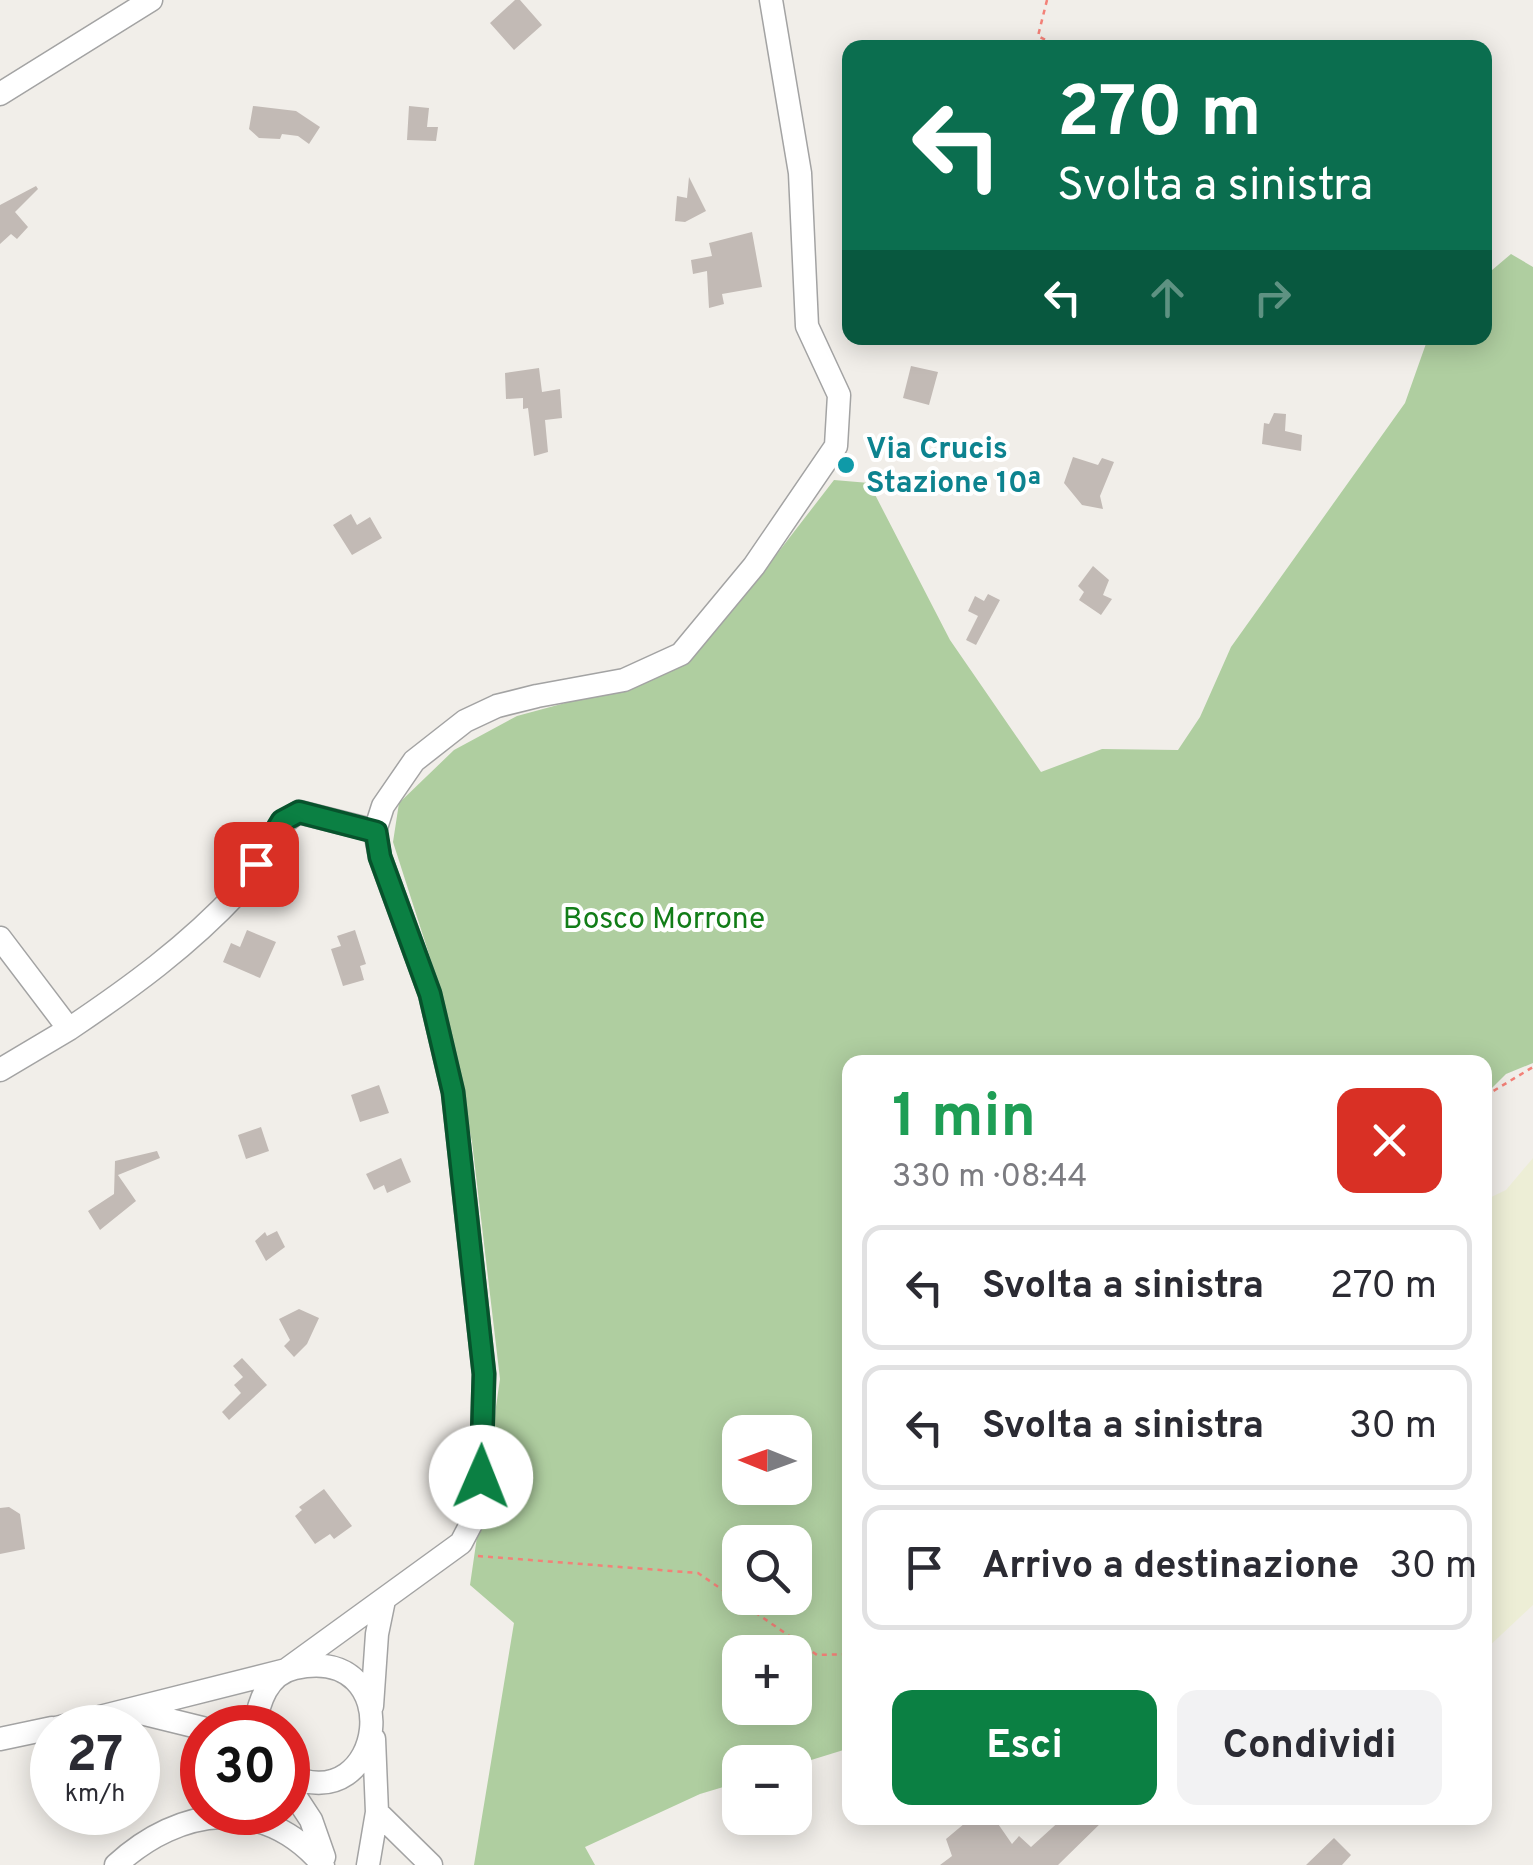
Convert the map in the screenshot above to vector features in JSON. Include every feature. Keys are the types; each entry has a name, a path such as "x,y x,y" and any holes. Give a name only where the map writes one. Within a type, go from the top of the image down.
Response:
{"street":[{"path":"0,94 150,0"},
{"path":"260,1705 272,1680 461,1543 471,1524 481,1477 484,1374 453,1092 430,994 380,857 376,832 383,806 414,761 465,720 537,696 624,680 681,654 754,566 836,446 839,395 807,326 800,174 771,0"},
{"path":"0,1070 146,977 241,889 282,821 299,812 376,832"},
{"path":"0,938 68,1029"},
{"path":"310,1782 343,1776 359,1764 369,1746 377,1634 384,1600"},
{"path":"156,1705 318,1663 350,1674 363,1690 372,1720 377,1812 368,1865"},
{"path":"0,1740 30,1733"},
{"path":"377,1812 431,1865"},
{"path":"310,1820 325,1865"},
{"path":"116,1865 152,1840 180,1829"},
{"path":"288,1835 305,1844 325,1865"}],"path":[{"path":"1046,40 1038,36 1047,0"},
{"path":"1492,1092 1533,1066"},
{"path":"446,1554 698,1573 817,1655 842,1654"}],"green space":[{"name":"Bosco Morrone","path":"1511,254 1533,267 1533,1063 1506,1074 1492,1088 1492,1055 842,1055 842,1750 812,1760 812,1745 722,1745 722,1787 585,1847 595,1865 474,1865 514,1623 470,1585 500,1379 472,1142 443,998 393,842 399,803 454,750 517,716 617,689 684,664 746,594 834,480 869,483 950,640 1041,772 1102,749 1178,750 1200,717 1231,647 1405,403 1426,345 1492,345 1492,270"},
{"path":"1533,1158 1533,1605 1492,1643 1492,1197 1506,1190"}],"building":[{"path":"515,0 520,0 542,25 514,50 490,23"},
{"path":"253,106 296,111 320,127 309,144 298,136 282,134 280,139 259,138 249,129"},
{"path":"409,106 429,108 427,127 438,127 436,141 407,140"},
{"path":"689,177 706,211 685,222 675,221 677,196 687,198"},
{"path":"36,186 38,189 15,212 28,227 17,239 11,234 0,244 0,205"},
{"path":"752,232 762,287 722,294 724,304 709,308 707,271 693,274 691,260 712,256 709,243"},
{"path":"911,366 938,372 929,405 903,398"},
{"path":"539,368 542,392 560,389 562,418 545,420 548,452 534,456 528,408 523,409 523,398 506,399 505,373"},
{"path":"1274,413 1286,414 1285,431 1302,435 1301,451 1262,444 1264,423 1269,424"},
{"path":"1073,457 1098,465 1102,458 1114,462 1100,496 1103,509 1082,505 1064,483"},
{"path":"351,514 357,525 370,517 382,538 352,555 333,525"},
{"path":"1093,566 1109,580 1103,595 1112,599 1101,615 1079,600 1084,592 1078,586"},
{"path":"988,594 1000,600 976,645 966,640 978,616 968,611 975,596 984,601"},
{"path":"247,930 276,942 260,978 223,962 231,943 240,947"},
{"path":"355,930 366,964 360,966 364,980 343,986 331,949 341,946 337,936"},
{"path":"379,1085 389,1113 360,1122 351,1095"},
{"path":"261,1127 269,1151 246,1159 238,1135"},
{"path":"157,1151 160,1158 118,1175 136,1201 100,1230 88,1211 114,1194 115,1161"},
{"path":"401,1158 411,1182 387,1193 384,1185 374,1190 366,1174"},
{"path":"277,1231 285,1247 266,1261 255,1241 265,1232 267,1236"},
{"path":"299,1309 319,1318 307,1344 294,1357 284,1346 290,1340 279,1319"},
{"path":"242,1358 267,1385 229,1420 222,1412 241,1393 234,1385 243,1377 233,1366"},
{"path":"324,1489 352,1526 334,1539 330,1534 315,1544 295,1516 302,1510 299,1507"},
{"path":"9,1507 20,1514 25,1549 0,1554 0,1508"},
{"path":"963,1825 999,1825 1012,1844 1019,1836 1031,1847 1055,1825 1099,1825 1058,1865 940,1865 952,1856 946,1839"},
{"path":"1334,1838 1351,1855 1342,1865 1306,1865"}],"place":[{"name":"Via Crucis Stazione 10ª","path":"846,465"}],"route":[{"path":"256,864 282,821 299,812 376,832 380,857 430,994 453,1092 484,1374 481,1477"}]}
